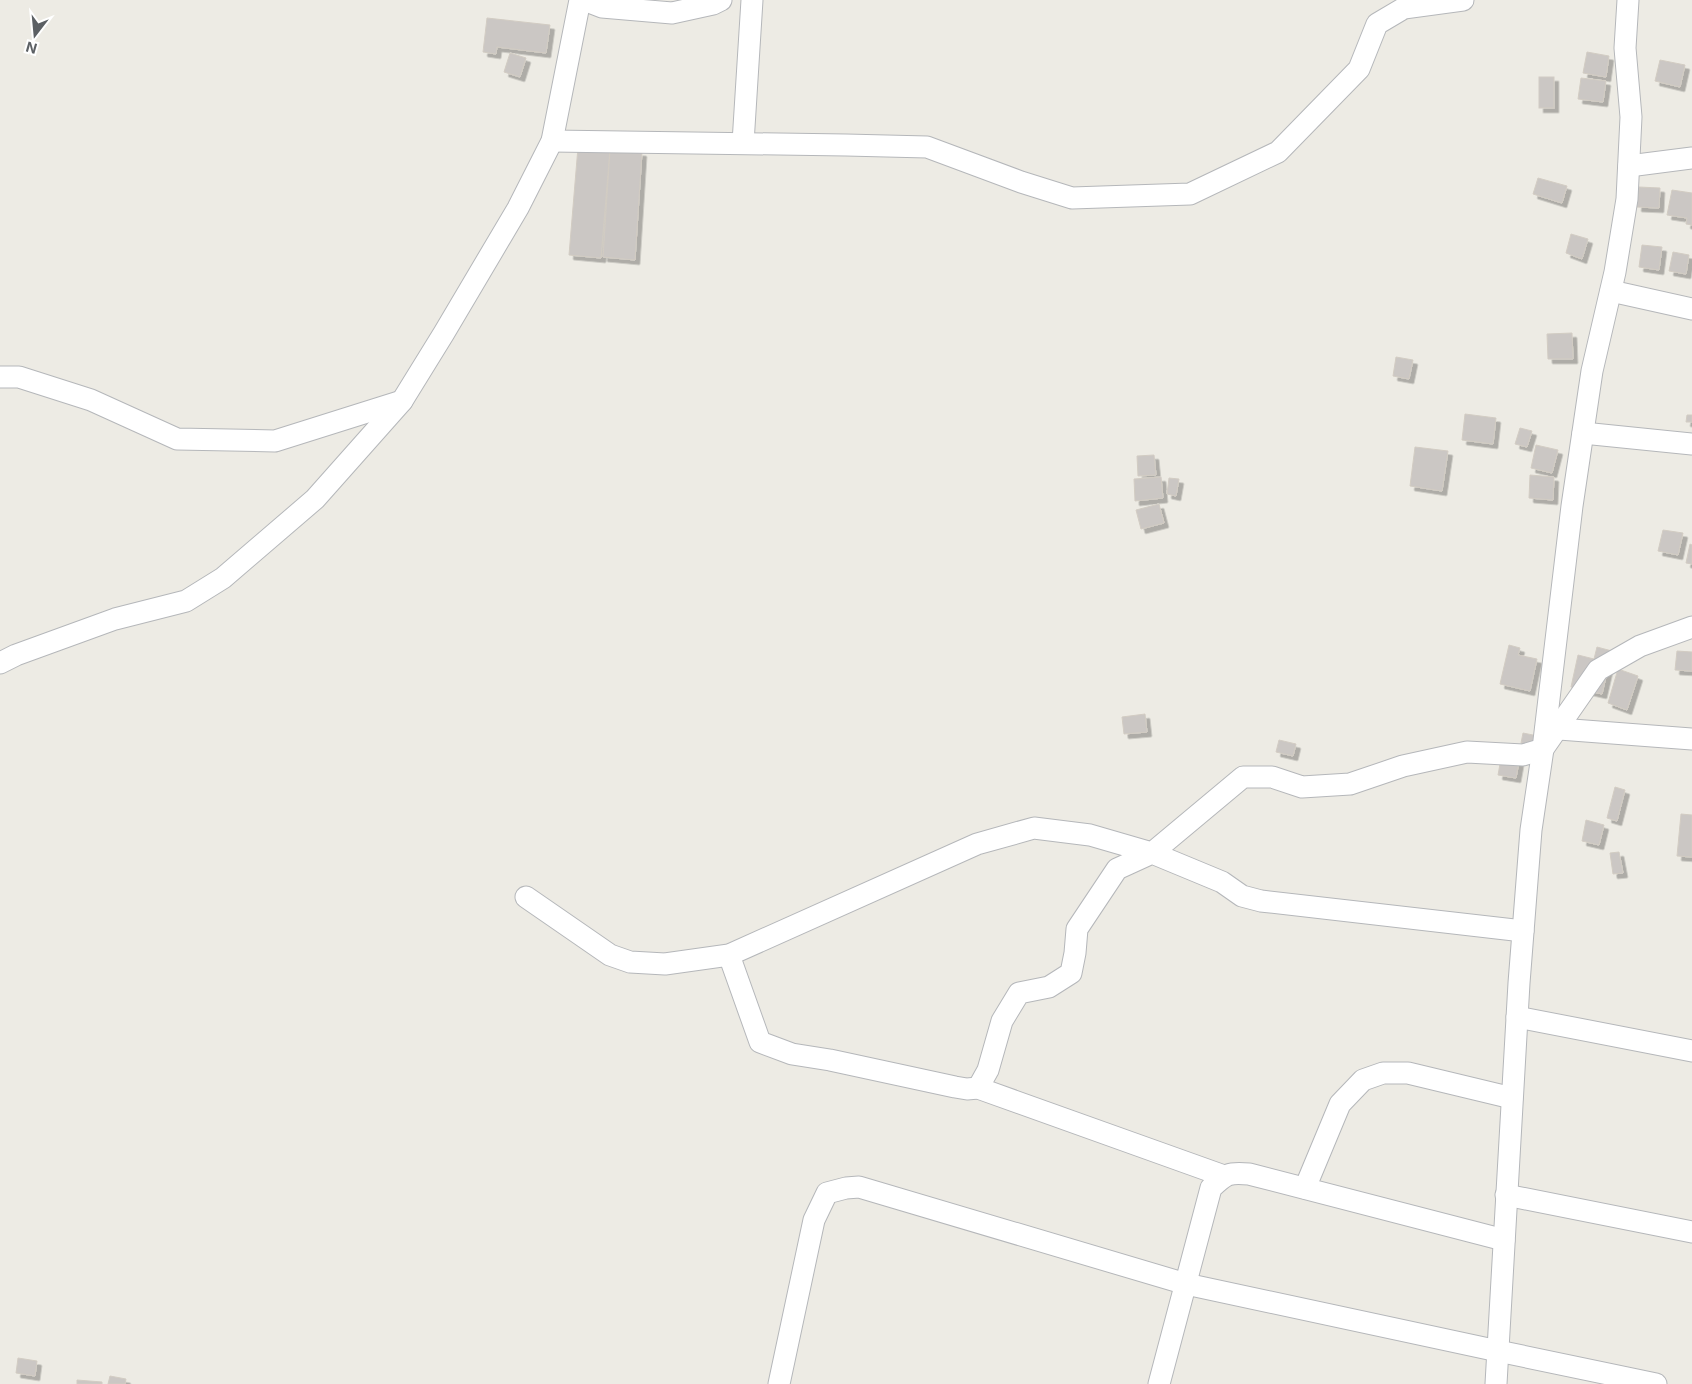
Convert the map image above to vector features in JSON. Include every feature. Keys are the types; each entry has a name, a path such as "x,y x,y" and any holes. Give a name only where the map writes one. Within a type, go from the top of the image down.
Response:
{"street":[{"path":"0,663 16,655 115,619 186,601 223,578 315,499 402,401 518,208 552,142 582,0 602,7 672,13 715,1"},
{"path":"744,143 752,0"},
{"path":"552,142 744,143 927,147 1021,182 1072,198 1190,194 1278,152 1359,69 1377,24 1404,8 1462,0"},
{"path":"1552,728 1572,506 1592,371 1616,272 1626,199 1631,117 1625,48 1628,0"},
{"path":"1628,166 1692,158"},
{"path":"1611,291 1692,309"},
{"path":"0,377 19,377 91,400 177,438 275,441 402,401"},
{"path":"1583,433 1692,444"},
{"path":"1496,1384 1522,931 1531,830 1543,749 1552,728 1598,670 1640,646 1692,627"},
{"path":"1552,728 1692,739"},
{"path":"978,1088 988,1070 1002,1021 1019,993 1049,987 1071,973 1077,929 1118,870 1152,853 1243,777 1272,777 1302,786 1350,784 1403,766 1467,752 1523,755 1543,749"},
{"path":"526,897 610,955 630,962 665,964 729,955 977,844 1034,828 1090,835 1152,853 1222,882 1242,896 1261,901 1522,931"},
{"path":"729,955 760,1042 792,1054 830,1060 955,1087 978,1088 1224,1176"},
{"path":"1517,1016 1692,1051"},
{"path":"1305,1188 1340,1104 1363,1080 1383,1073 1408,1073 1512,1098"},
{"path":"1159,1384 1211,1188 1224,1176 1236,1172 1249,1174 1504,1240"},
{"path":"779,1384 814,1220 827,1193 859,1187 1186,1284 1656,1384"},
{"path":"1506,1195 1692,1232"}],"building":[{"path":"487,18 550,25 546,53 497,47 496,54 483,52"},
{"path":"1587,52 1609,56 1606,77 1583,73"},
{"path":"510,53 526,58 520,77 504,72"},
{"path":"1660,60 1685,65 1680,87 1655,81"},
{"path":"1539,77 1554,77 1554,108 1539,108"},
{"path":"1581,78 1606,81 1603,102 1578,99"},
{"path":"578,147 610,150 601,258 569,255"},
{"path":"610,150 642,152 635,260 603,257"},
{"path":"1538,178 1567,186 1562,203 1533,194"},
{"path":"1639,187 1660,188 1659,208 1637,207"},
{"path":"1672,190 1692,193 1692,225 1686,224 1687,218 1667,215"},
{"path":"1571,234 1588,239 1582,259 1566,253"},
{"path":"1642,245 1662,247 1659,270 1639,267"},
{"path":"1673,252 1689,255 1686,274 1669,271"},
{"path":"1572,333 1573,359 1548,359 1547,334"},
{"path":"1396,357 1413,360 1409,379 1393,376"},
{"path":"1465,414 1496,418 1493,444 1462,440"},
{"path":"1687,415 1692,415 1692,422 1686,422"},
{"path":"1520,428 1532,431 1527,447 1515,444"},
{"path":"1536,445 1558,450 1552,473 1531,468"},
{"path":"1415,447 1448,451 1442,491 1410,486"},
{"path":"1154,455 1156,475 1138,476 1137,456"},
{"path":"1530,475 1554,477 1553,500 1529,498"},
{"path":"1161,477 1163,498 1135,501 1134,479"},
{"path":"1169,478 1179,479 1176,496 1167,494"},
{"path":"1159,504 1164,523 1141,529 1136,510"},
{"path":"1663,530 1683,533 1678,555 1658,551"},
{"path":"1690,544 1692,545 1692,564 1686,563"},
{"path":"1509,645 1520,648 1518,655 1537,659 1530,691 1500,684"},
{"path":"1597,647 1612,651 1602,694 1571,687 1578,655 1594,659"},
{"path":"1677,651 1692,652 1692,671 1675,670"},
{"path":"1618,669 1638,676 1627,710 1608,703"},
{"path":"1145,714 1147,732 1124,734 1122,717"},
{"path":"1523,733 1538,736 1537,745 1521,743"},
{"path":"1279,740 1296,744 1293,756 1276,752"},
{"path":"1502,753 1520,756 1516,778 1498,775"},
{"path":"1615,787 1625,790 1617,821 1607,818"},
{"path":"1681,814 1692,815 1692,857 1677,856"},
{"path":"1586,820 1604,825 1599,845 1582,841"},
{"path":"1619,852 1623,873 1613,874 1610,853"},
{"path":"18,1358 37,1361 35,1376 16,1373"},
{"path":"110,1376 126,1379 125,1384 108,1384"},
{"path":"77,1380 102,1382 102,1384 77,1384"}]}
